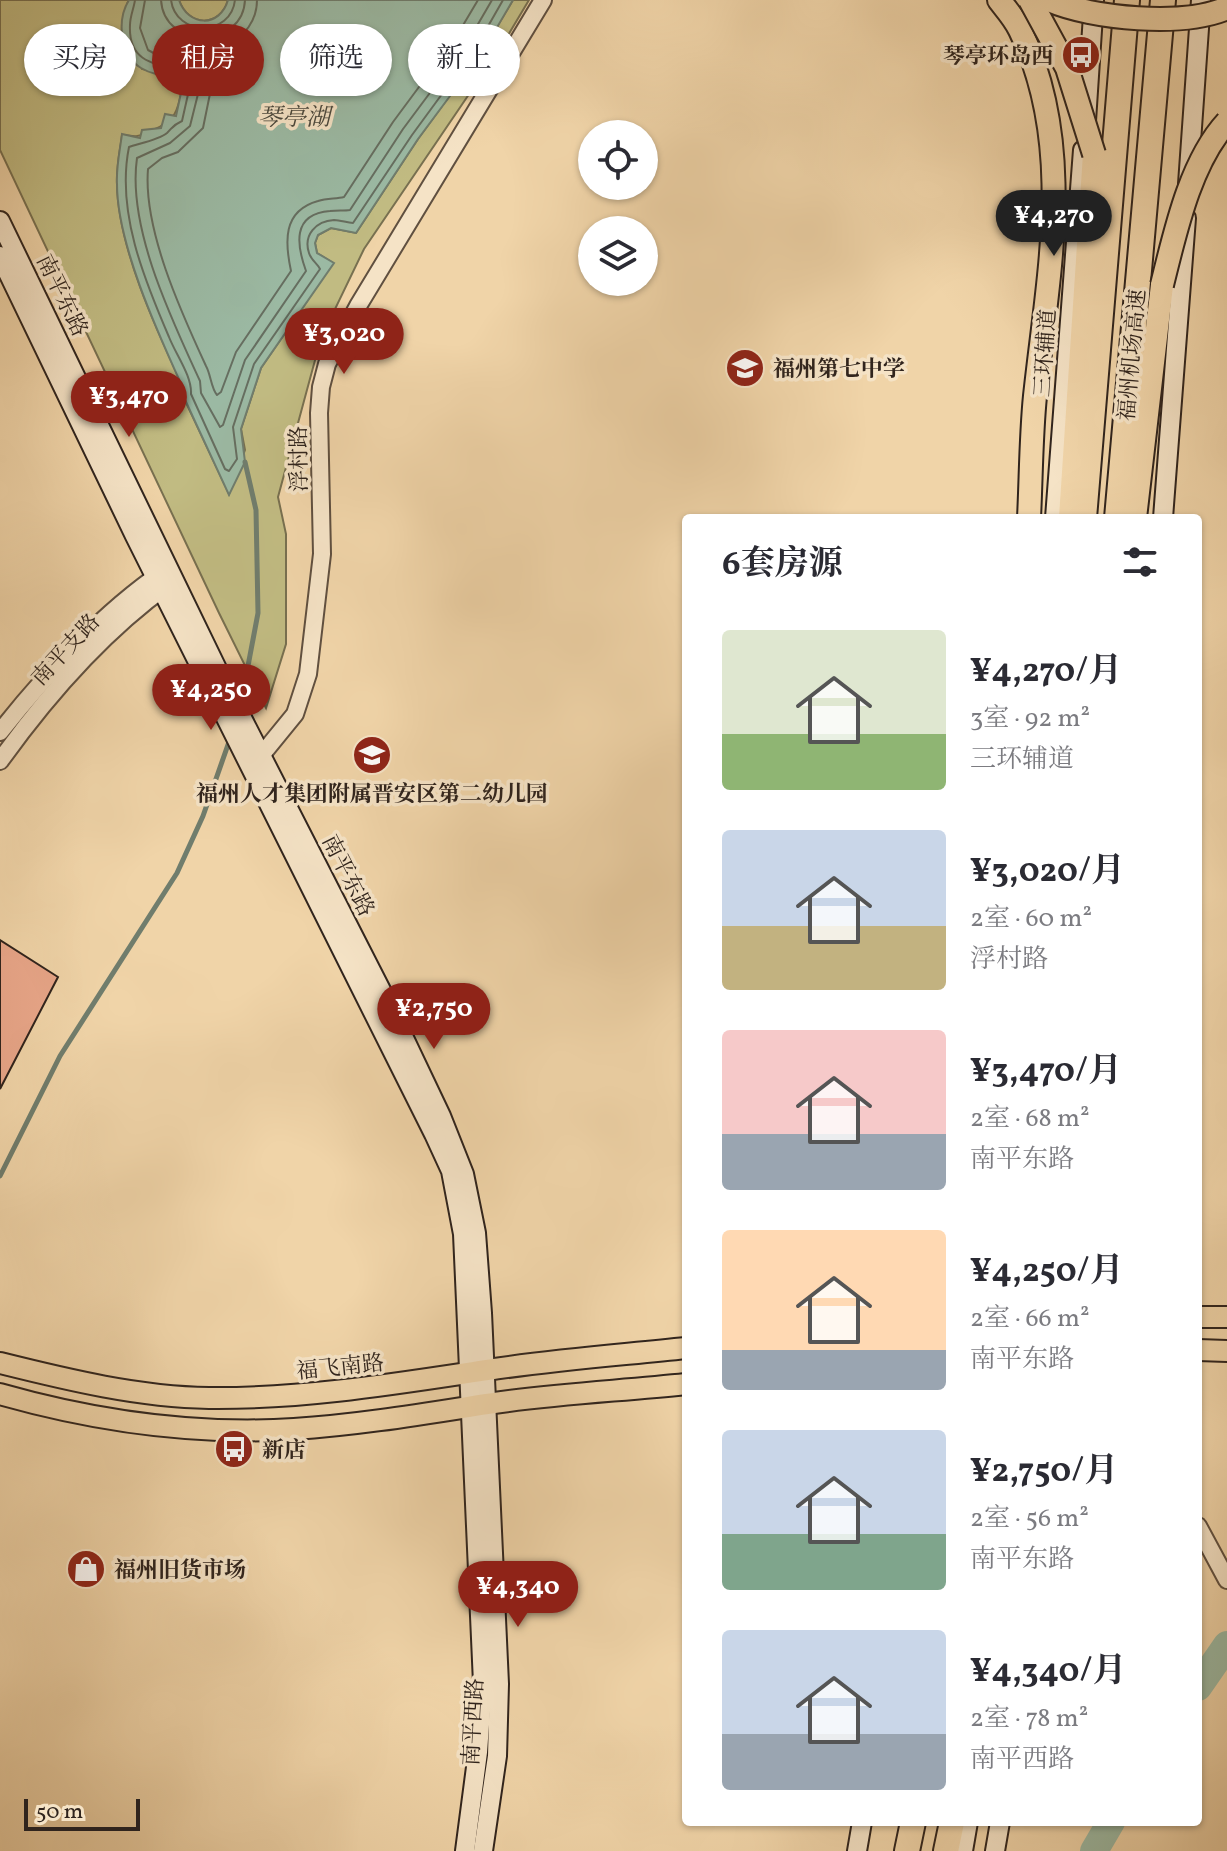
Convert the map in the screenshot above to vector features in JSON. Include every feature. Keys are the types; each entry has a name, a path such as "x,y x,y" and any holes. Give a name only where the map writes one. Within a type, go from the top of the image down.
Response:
{"highway":[{"path":"999,0 1020,28 1049,116 1054,151 1053,244 1035,400 1029,514"},
{"path":"1030,0 1067,68 1094,154 1070,514"},
{"path":"1049,0 1068,9 1139,19 1214,14 1227,8"},
{"name":"福州机场高速","path":"1084,514 1127,0"},
{"name":"福州机场高速","path":"1117,514 1163,0"},
{"path":"1135,514 1162,285 1184,203 1205,156 1227,122"},
{"path":"907,1851 912,1826"},
{"path":"946,1851 951,1826"}],"main road":[{"name":"三环辅道","path":"1055,514 1094,0"},
{"path":"1163,514 1201,0"},
{"name":"南平东路","path":"0,221 165,579"},
{"name":"南平东路","path":"0,256 217,682 253,760 384,996 460,1159 476,1233 479,1405"},
{"name":"南平东路","path":"217,682 251,736 253,760"},
{"path":"1202,1317 1227,1317"},
{"name":"福飞南路","path":"5,1363 125,1390 206,1398 339,1392 477,1372 682,1348"},
{"path":"1202,1350 1227,1351"},
{"path":"0,1394 114,1419 199,1429 243,1430 325,1426 479,1405 682,1384"},
{"name":"南平西路","path":"465,1851 483,1683 479,1405"},
{"name":"南平西路","path":"479,1405 499,1711 497,1756 483,1851"},
{"path":"857,1851 861,1826"},
{"path":"963,1851 967,1826"},
{"path":"995,1851 999,1826"}],"street":[{"name":"浮村路","path":"253,760 295,714 308,674 322,554 319,413 327,364 358,306 543,0"},
{"name":"南平支路","path":"0,732 106,618 165,579"},
{"name":"南平支路","path":"0,761 74,667 165,579"},
{"path":"1202,1533 1227,1580"}],"shaded area":[{"path":"0,0 129,0 127,4 132,24 24,24 24,96 136,96 136,43 142,69 152,71 152,96 181,96 173,116 162,126 139,136 122,135 117,172 119,209 141,289 184,389 181,392 229,494 245,450 241,429 261,368 333,263 317,253 315,243 318,235 331,228 356,233 449,96 468,96 364,249 321,338 278,497 286,534 286,644 266,708 219,613 0,150"},
{"path":"179,0 228,0 218,16 204,21 189,15"},
{"path":"513,0 529,0 515,24 499,24"}],"water":[{"name":"琴亭湖","path":"129,0 179,0 189,15 204,21 218,16 228,0 513,0 499,24 408,24 408,96 450,96 356,233 331,228 318,235 315,243 317,253 334,263 261,368 241,429 245,462 229,495 181,391 183,388 131,260 119,208 117,178 122,134 140,138 142,130 161,128 165,114 176,116 180,96 264,96 264,24 152,24 152,73 136,64 136,24 122,24"}],"building":[{"path":"0,940 58,977 0,1089"}],"waterway":[{"path":"241,703 258,613 256,510 245,462"},
{"path":"0,1176 60,1056 177,873 203,816 230,739"},
{"path":"1202,1681 1227,1645"},
{"path":"1094,1851 1109,1826"}],"place":[{"name":"琴亭环岛西","path":"1081,55"},
{"name":"福州第七中学","path":"745,368"},
{"name":"福州人才集团附属晋安区第二幼儿园","path":"372,755"},
{"name":"新店","path":"234,1449"},
{"name":"福州旧货市场","path":"86,1569"}]}
